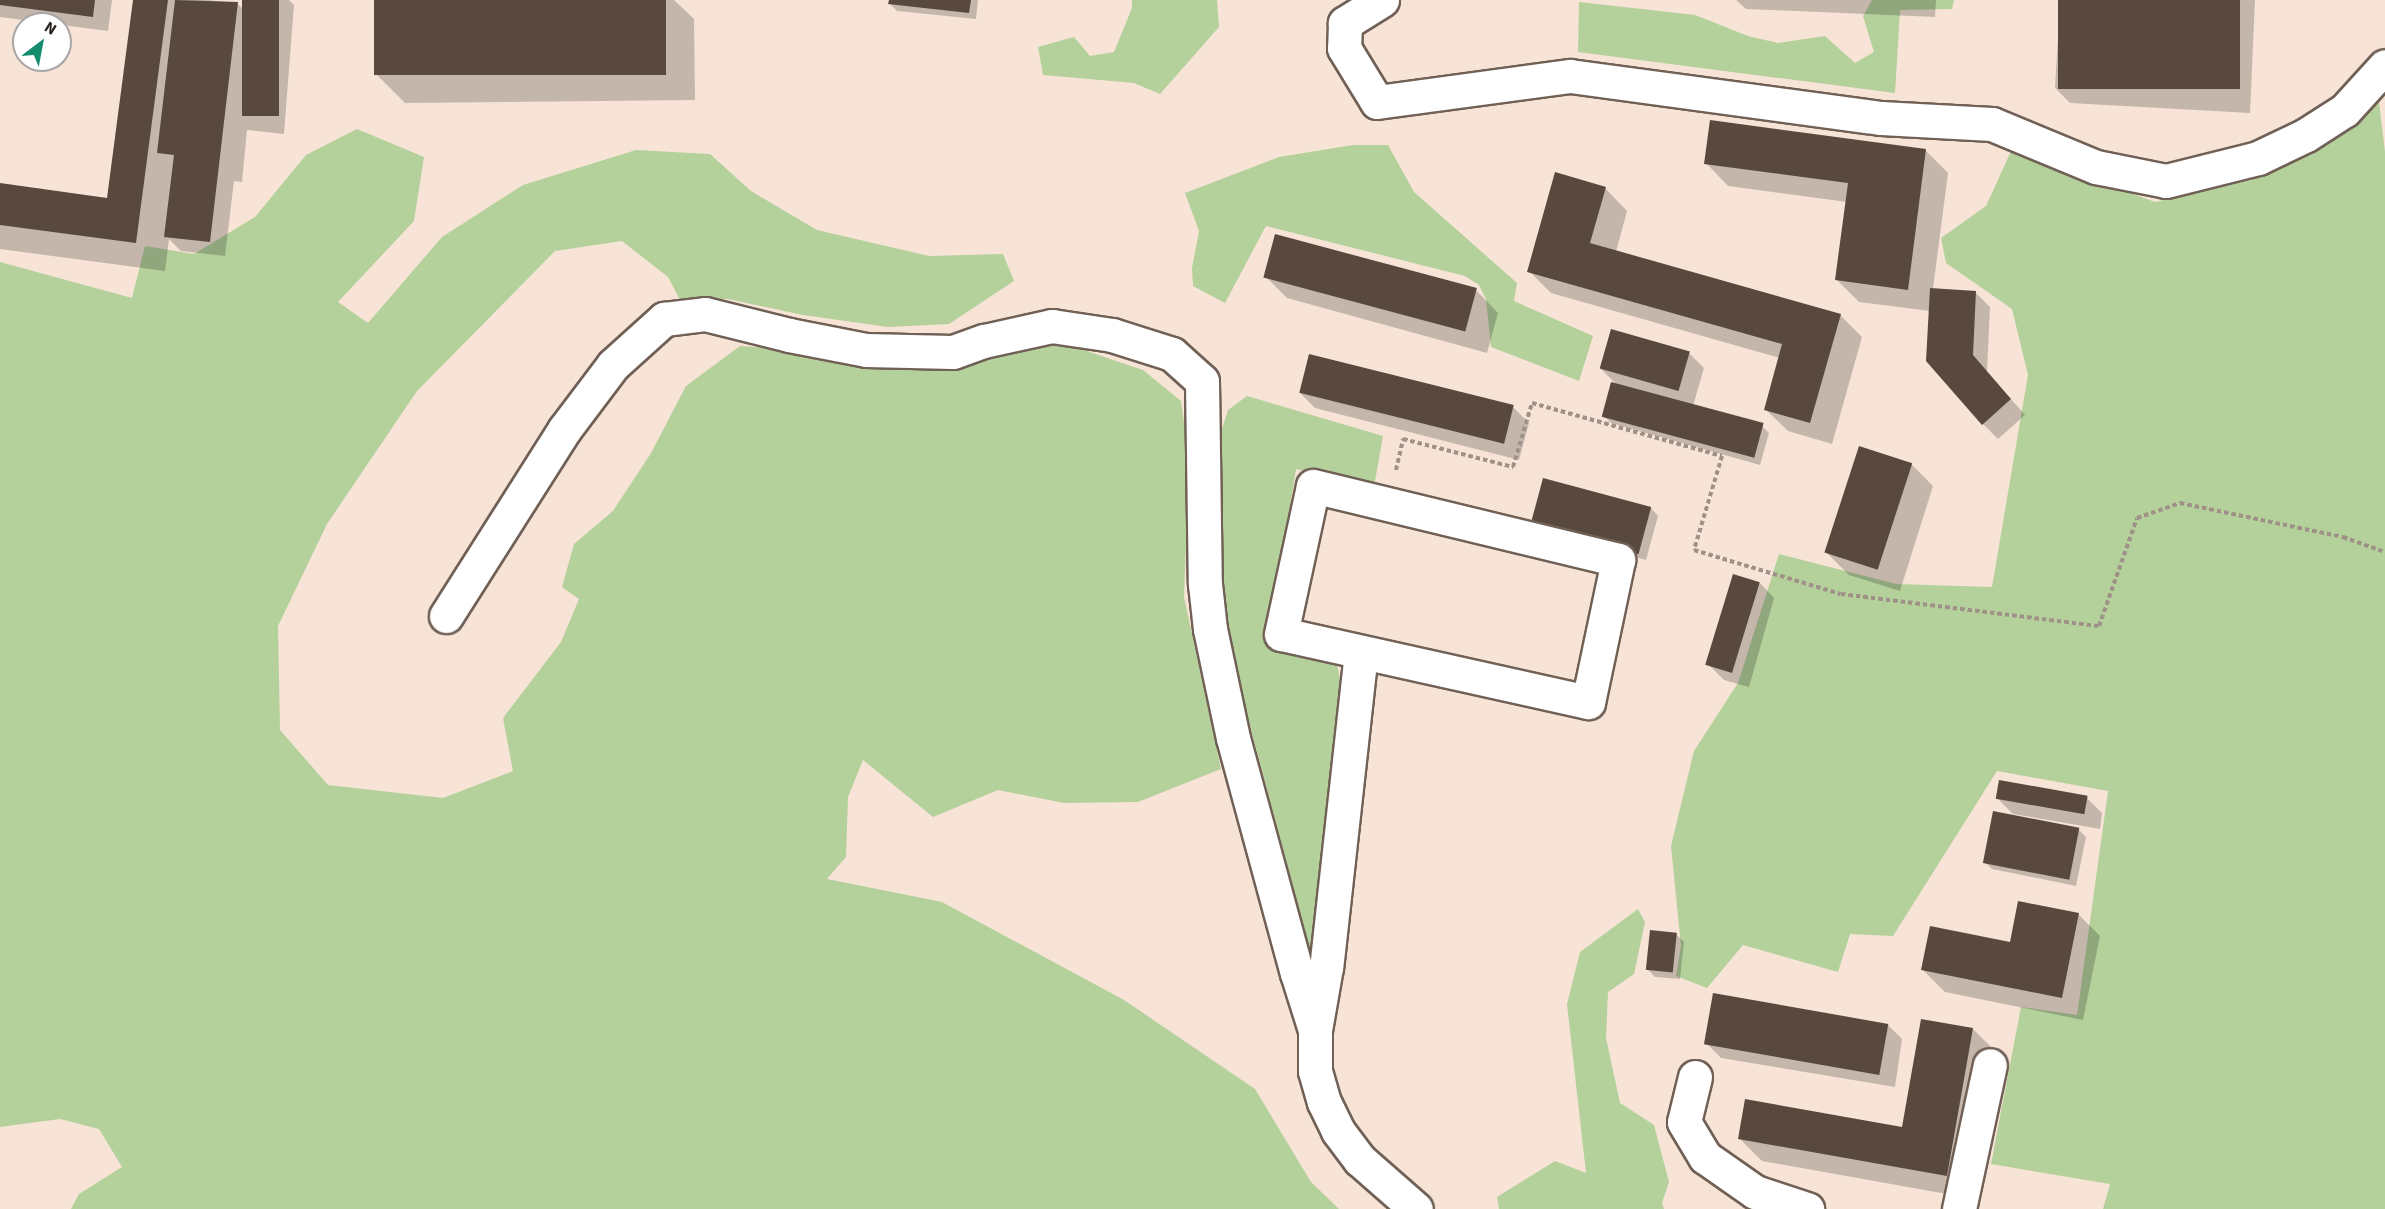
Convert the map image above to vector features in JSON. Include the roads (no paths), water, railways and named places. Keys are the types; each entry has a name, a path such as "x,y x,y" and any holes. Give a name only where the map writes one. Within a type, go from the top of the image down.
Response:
{"street":[{"path":"1382,0 1345,23 1344,48 1377,102 1570,76 1881,118 1992,124 2096,167 2166,182 2258,158 2306,135 2344,110 2385,66"},
{"path":"446,616 578,411 613,364 664,319 705,314 789,335 866,350 953,352 984,341 1053,326 1112,335 1172,354 1202,381 1205,584 1210,629 1233,738 1297,973 1315,1030"},
{"path":"1313,486 1618,560 1588,702 1361,652 1281,634 1313,486"},
{"path":"1361,652 1326,967 1315,1030 1315,1071 1324,1102 1338,1131 1360,1160 1416,1209"},
{"path":"1959,1209 1990,1065"},
{"path":"1695,1077 1684,1122 1705,1157 1755,1192 1807,1209"}]}
